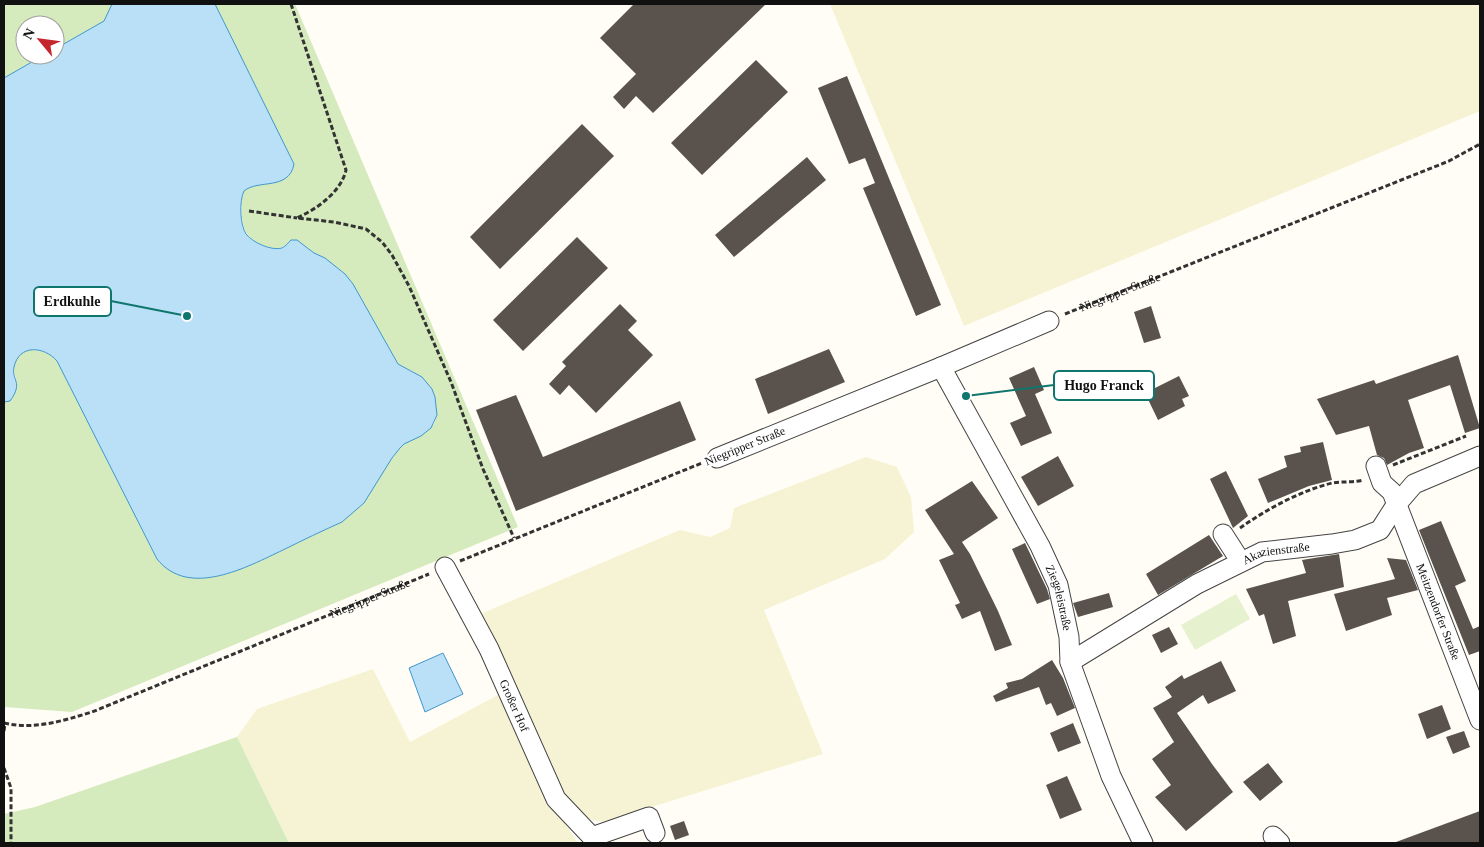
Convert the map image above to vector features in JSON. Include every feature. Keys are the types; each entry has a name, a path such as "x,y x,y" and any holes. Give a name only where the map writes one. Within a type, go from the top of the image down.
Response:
{"street":[{"name":"Niegripper Straße","path":"716,458 1049,321"},
{"name":"Ziegeleistraße","path":"941,367 1040,546 1058,585 1069,637 1070,662 1111,776 1143,843"},
{"name":"Akazienstraße","path":"1070,662 1197,584 1262,552 1355,540 1380,530 1396,505 1414,484 1480,456"},
{"name":"Meitzendorfer Straße","path":"1377,469 1382,483 1392,492 1477,700 1480,720"},
{"path":"1224,536 1241,562"},
{"name":"Großer Hof","path":"445,567 489,649 556,799 593,840 649,817 655,833"}],"path":[{"path":"291,4 346,170 343,180 334,192 319,205 296,218"},
{"name":"Niegripper Straße","path":"1049,321 1448,161 1480,144"},
{"path":"249,211 334,222 366,229 382,242 392,255 409,286 451,382 483,469 514,538"},
{"path":"1224,536 1254,518 1308,491 1334,483 1361,481 1377,469 1466,436"},
{"name":"Niegripper Straße","path":"4,724 44,725 92,712 514,538 716,458"},
{"path":"4,724 4,731"},
{"path":"4,768 10,788 11,843"}],"shaded area":[{"path":"830,4 1480,4 1480,111 964,326"},
{"path":"866,457 897,467 911,497 914,532 885,559 764,610 823,754 603,822 574,816 554,783 480,614 680,530 710,537 730,528 734,508"},
{"path":"373,669 410,742 500,694 549,799 578,843 289,843 237,737 257,709"}],"green space":[{"path":"4,4 112,4 104,21 65,43 65,15 15,15 15,65 27,65 4,78"},
{"path":"215,4 295,4 518,527 72,712 4,707 4,402 10,401 15,390 14,367 21,354 26,351 39,350 46,352 57,361 210,578 253,564 342,522 400,448 421,436 434,424 437,415 434,393 422,377 398,364 353,284 345,274 300,242 289,242 280,248 268,247 256,242 245,231 242,213 244,191 250,187 273,183 286,178 294,164"},
{"path":"1236,594 1250,619 1195,650 1181,625"},
{"path":"237,737 289,843 4,843 4,814 35,807"}],"water":[{"path":"112,4 215,4 294,164 286,178 244,191 241,201 241,213 242,225 246,234 258,243 278,249 291,240 297,240 345,274 353,284 398,364 422,377 432,389 435,397 437,415 431,428 400,448 364,503 342,522 253,564 218,576 185,577 170,571 157,559 57,361 52,356 39,350 26,351 21,354 14,367 16,390 10,401 4,402 4,78 27,65 65,65 65,43 104,21"},
{"path":"443,653 463,694 425,712 409,668"}],"building":[{"path":"634,4 766,4 653,113 636,96 624,109 613,97 636,74 600,38"},
{"path":"756,60 788,92 702,175 671,143"},
{"path":"847,76 941,305 916,316 863,188 875,183 865,158 849,164 818,88"},
{"path":"582,124 614,156 500,269 470,237"},
{"path":"807,157 826,180 734,257 715,235"},
{"path":"577,237 608,268 523,351 493,320"},
{"path":"620,304 637,321 628,330 653,355 596,413 569,385 560,395 549,384 566,366 562,362"},
{"path":"1151,306 1161,338 1144,343 1134,312"},
{"path":"829,349 845,382 768,414 755,379"},
{"path":"1458,355 1480,428 1465,433 1450,385 1408,400 1424,448 1409,453 1387,465 1384,458 1377,455 1369,426 1336,435 1317,399 1374,380 1376,384"},
{"path":"1034,367 1044,390 1035,394 1052,433 1021,446 1010,423 1026,416 1009,378"},
{"path":"1179,376 1189,396 1182,399 1185,406 1158,420 1145,393"},
{"path":"516,395 543,457 680,401 696,440 516,511 476,410"},
{"path":"1323,442 1332,480 1309,486 1268,503 1258,479 1287,467 1284,456 1301,452 1300,447"},
{"path":"1058,456 1074,486 1038,506 1021,477"},
{"path":"1226,471 1248,516 1233,528 1210,479"},
{"path":"972,481 998,518 962,542 970,554 998,611 1012,645 995,651 980,611 962,619 955,605 960,603 939,560 954,554 925,510"},
{"path":"1441,521 1466,581 1455,586 1473,629 1480,626 1480,651 1469,655 1419,530"},
{"path":"1209,535 1223,556 1158,595 1146,574"},
{"path":"1025,543 1050,599 1037,604 1012,549"},
{"path":"1339,554 1344,587 1288,601 1296,636 1273,644 1264,614 1259,616 1246,589 1306,573 1302,560"},
{"path":"1387,558 1406,560 1418,590 1387,598 1392,615 1346,631 1334,594 1395,579"},
{"path":"1109,593 1113,607 1078,617 1073,603"},
{"path":"1169,627 1178,644 1161,653 1152,635"},
{"path":"1052,660 1063,678 1075,708 1057,716 1051,703 1046,705 1039,687 996,702 993,696 1008,688 1006,683 1022,679"},
{"path":"1221,661 1236,691 1208,704 1203,695 1177,713 1233,792 1186,831 1155,797 1171,785 1152,759 1174,742 1153,708 1172,697 1165,687 1182,675 1184,679"},
{"path":"1442,705 1451,729 1427,739 1418,714"},
{"path":"1073,723 1081,743 1058,752 1050,733"},
{"path":"1464,731 1470,747 1453,754 1446,737"},
{"path":"1268,763 1283,782 1260,801 1243,782"},
{"path":"1067,776 1082,810 1060,819 1046,785"},
{"path":"1480,811 1480,843 1396,842"},
{"path":"684,821 689,835 675,840 670,826"}],"place":[{"name":"Erdkuhle","path":"187,316"},
{"name":"Hugo Franck","path":"966,396"}]}
